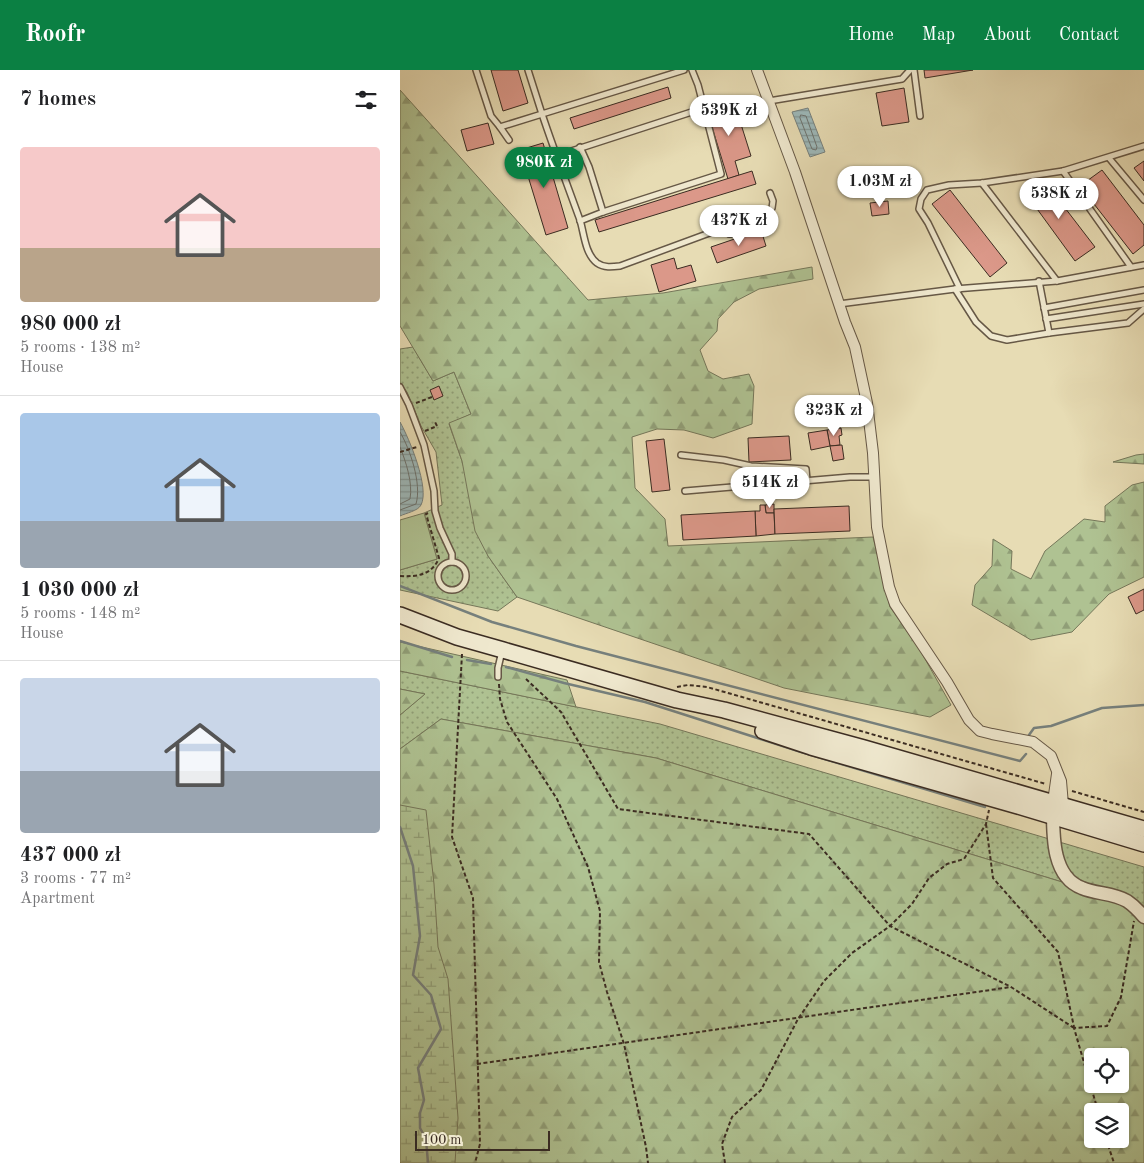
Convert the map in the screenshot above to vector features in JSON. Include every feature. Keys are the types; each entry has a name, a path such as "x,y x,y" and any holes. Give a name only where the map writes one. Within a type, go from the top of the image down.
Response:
{"main road":[{"path":"400,615 457,637 502,650 677,700 724,710 864,748 1058,810 1144,844"},
{"path":"400,626 457,637"},
{"path":"677,700 811,747 991,798 1058,810 1144,829"}],"street":[{"path":"756,70 769,101 855,347 867,403 877,527 889,587 895,604 974,726 985,732 1033,742 1051,756 1061,781 1058,810 1053,830 1059,863 1063,872 1075,885 1118,897 1140,913"}],"lane":[{"path":"476,70 491,116 509,140"},
{"path":"528,70 589,250 598,263 608,267 620,266 766,214 772,208 773,201 770,193"},
{"path":"500,127 684,70"},
{"path":"580,221 721,174 698,84 692,70"},
{"path":"769,101 902,78 910,70"},
{"path":"914,70 920,116"},
{"path":"556,156 704,108"},
{"path":"1144,146 1063,172 935,187 927,190 921,199 919,209 928,223 957,289 976,322 991,336 1007,340 1128,323 1144,309"},
{"path":"580,147 589,167 603,212"},
{"path":"1109,158 1144,200"},
{"path":"1063,172 1131,267"},
{"path":"982,183 1057,281"},
{"path":"723,228 729,234 751,230 766,222 766,214"},
{"path":"839,304 957,289 1057,281 1144,265"},
{"path":"1039,281 1049,333"},
{"path":"1044,308 1144,290"},
{"path":"1046,318 1144,304"},
{"path":"400,387 420,432 430,462 435,511 440,528 452,554 452,562"},
{"path":"681,455 724,460 751,466 806,469 807,480"},
{"path":"685,491 807,480 874,477"},
{"path":"452,562 456,562 464,567 466,575 466,580 461,587 452,590 443,586 439,578 443,565 452,562"},
{"path":"498,677 502,650"}],"path":[{"path":"409,405 432,397"},
{"path":"420,432 437,426 435,422"},
{"path":"400,452 414,448"},
{"path":"400,576 422,576 437,564 439,558 426,514 435,511"},
{"path":"462,654 452,838 473,898 476,1064 480,1144 475,1163"},
{"path":"498,677 500,699 507,722 557,799 588,867 600,912 599,962 624,1044 648,1163"},
{"path":"526,679 561,712 618,809 810,834 890,926 1011,987 1074,1028 1108,1026 1121,997 1140,913"},
{"path":"1065,789 1144,812"},
{"path":"991,798 986,824 993,878 1058,952 1074,1028 1096,1103"},
{"path":"725,1163 722,1144 732,1117 761,1090 798,1019 824,981 852,953 890,926 912,904 929,878 947,864 964,859 986,824"},
{"path":"476,1064 1011,987"},
{"path":"1109,1148 1114,1163"}],"green space":[{"path":"400,90 588,300 663,293 812,267 813,279 759,289 734,302 718,319 717,331 700,350 708,371 723,379 749,374 754,386 752,424 713,438 684,430 657,429 632,437 635,488 665,519 668,546 873,537 890,607 920,650 951,705 930,717 784,688 517,597 488,556 475,531 462,461 449,423 471,414 454,372 433,381 400,326"},
{"path":"413,347 433,381 454,372 471,414 449,424 462,461 488,556 517,597 498,611 400,590 400,570 437,559 424,513 442,505 436,452 421,426 407,392 400,383 400,349"},
{"path":"1144,454 1144,464 1113,462 1136,455"},
{"path":"1144,482 1144,577 1109,594 1072,632 1031,640 972,605 975,585 992,566 993,539 1012,551 1011,569 1031,579 1045,551 1084,519 1105,522 1105,506 1132,485"},
{"path":"424,513 437,559 400,570 400,520"},
{"path":"400,642 567,680 576,707 400,671"},
{"path":"400,671 660,724 1144,867 1144,907 656,758 441,719 400,749 400,715 425,694 400,689"},
{"path":"400,689 425,694 400,715"},
{"path":"441,719 656,758 1144,907 1144,1163 400,1163 400,749"},
{"path":"400,805 426,810 434,884 438,947 448,979 458,1118 455,1163 400,1163"}],"water":[{"path":"808,108 825,152 810,157 792,112"},
{"path":"400,422 421,475 423,497 419,507 400,516"}],"building":[{"path":"491,70 518,70 528,103 503,111"},
{"path":"924,70 973,70 925,78"},
{"path":"668,87 671,98 574,129 570,118"},
{"path":"904,88 909,122 882,126 876,93"},
{"path":"734,102 751,156 735,161 739,175 728,179 707,111"},
{"path":"488,123 494,144 467,151 461,130"},
{"path":"543,143 568,228 546,235 520,150"},
{"path":"1144,161 1144,181 1134,168"},
{"path":"1102,170 1144,225 1144,245 1133,254 1080,186"},
{"path":"752,171 756,184 599,232 595,220"},
{"path":"1042,178 1095,247 1075,261 1024,191"},
{"path":"950,190 1007,263 990,277 932,204"},
{"path":"888,201 889,214 872,216 870,203"},
{"path":"761,230 766,246 717,263 711,247"},
{"path":"674,258 677,269 691,265 696,281 659,292 651,265"},
{"path":"439,386 443,396 434,400 430,390"},
{"path":"841,428 842,435 839,436 840,445 830,446 827,430"},
{"path":"827,430 830,446 811,450 808,433"},
{"path":"789,436 791,460 749,462 748,438"},
{"path":"664,439 670,490 652,492 646,441"},
{"path":"842,445 844,459 833,461 830,446"},
{"path":"774,504 774,513 766,513 765,505"},
{"path":"760,505 765,505 766,513 774,513 775,534 756,536 755,511 760,511"},
{"path":"849,506 850,531 775,534 774,509"},
{"path":"755,511 756,536 683,540 681,515"},
{"path":"1144,589 1144,610 1136,614 1128,597"}],"waterway":[{"path":"400,586 492,622 576,646 1020,761 1026,754"},
{"path":"400,641 452,657"},
{"path":"467,660 491,664"},
{"path":"506,667 645,702 801,752 985,807"},
{"path":"1029,735 1034,728 1051,726 1102,708 1144,705"},
{"path":"400,827 413,866 420,936 413,975 431,995 441,1029 418,1068 424,1100 420,1113 420,1128 426,1139 428,1163"}]}
